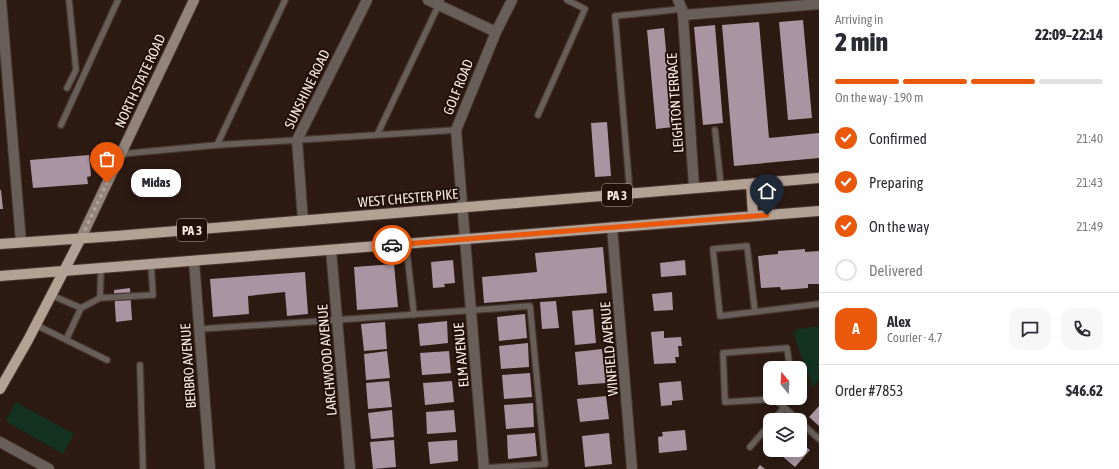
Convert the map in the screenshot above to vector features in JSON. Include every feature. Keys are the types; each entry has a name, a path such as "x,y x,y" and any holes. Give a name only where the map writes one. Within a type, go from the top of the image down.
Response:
{"main road":[{"name":"NORTH STATE ROAD","path":"81,238 194,0"},
{"name":"WEST CHESTER PIKE","path":"0,244 819,178"},
{"path":"751,184 753,216"},
{"name":"PA 3","path":"0,276 819,211"},
{"path":"1,384 36,325 81,238"}],"street":[{"path":"1,0 21,242"},
{"name":"SUNSHINE ROAD","path":"303,220 297,140 367,0"},
{"path":"428,0 440,3 496,32"},
{"name":"GOLF ROAD","path":"465,239 456,130 496,32 512,0"},
{"path":"681,8 819,4 819,10"},
{"name":"LEIGHTON TERRACE","path":"681,8 694,188"},
{"name":"WINFIELD AVENUE","path":"612,227 632,469"},
{"name":"ELM AVENUE","path":"465,239 484,469"},
{"name":"LARCHWOOD AVENUE","path":"331,250 350,469"},
{"name":"BERBRO AVENUE","path":"194,260 210,469"},
{"path":"0,442 49,469"}],"lane":[{"path":"68,88 76,70 69,0"},
{"path":"61,126 118,0"},
{"path":"217,145 285,0"},
{"path":"538,115 585,9 567,0"},
{"path":"377,135 440,3"},
{"path":"630,194 615,16 681,8"},
{"path":"121,154 217,145 456,130"},
{"path":"715,130 721,186"},
{"path":"406,244 414,315"},
{"path":"756,312 747,246 713,249 720,316 756,312 819,304"},
{"path":"66,340 82,308 100,298 153,295 151,264"},
{"path":"100,298 101,268"},
{"path":"52,295 82,308"},
{"path":"200,329 530,306 544,464 484,469"},
{"path":"36,325 107,360"},
{"path":"763,399 725,402 723,353 787,348 789,361"},
{"path":"140,365 143,469"},
{"path":"781,405 790,413"},
{"path":"779,413 784,408"},
{"path":"807,428 819,439"},
{"path":"750,446 763,432"}],"green space":[{"path":"819,326 819,380 813,388 807,372 807,361 803,361 793,333 798,329"},
{"path":"16,402 74,434 63,454 7,422 7,418"}],"building":[{"path":"803,20 812,118 788,120 779,22"},
{"path":"759,22 769,138 819,133 819,158 734,166 722,25"},
{"path":"715,25 723,123 703,125 694,27"},
{"path":"664,28 673,127 656,129 647,30"},
{"path":"607,122 611,176 595,177 591,123"},
{"path":"89,155 91,176 87,177 88,184 33,188 30,160"},
{"path":"1,190 3,209 0,209"},
{"path":"603,247 607,293 484,303 482,277 537,272 535,253"},
{"path":"805,249 805,252 819,251 819,284 808,284 808,288 781,290 780,287 761,288 758,256 778,254 778,251"},
{"path":"453,260 455,283 444,284 445,287 433,288 431,262"},
{"path":"685,260 686,275 661,277 660,263"},
{"path":"394,264 398,307 357,310 354,267"},
{"path":"305,272 308,314 287,316 285,292 248,296 249,314 213,317 210,279"},
{"path":"130,288 132,320 116,322 114,290"},
{"path":"672,292 673,310 654,311 652,294"},
{"path":"556,301 559,328 542,329 540,302"},
{"path":"593,309 596,343 575,345 572,311"},
{"path":"525,314 527,338 499,341 497,317"},
{"path":"447,321 448,343 420,346 418,324"},
{"path":"385,322 387,349 364,351 361,324"},
{"path":"664,331 664,338 681,337 682,346 678,346 679,357 675,357 676,363 654,364 651,332"},
{"path":"528,343 529,367 501,369 499,346"},
{"path":"602,349 606,383 578,385 575,352"},
{"path":"387,351 390,378 366,380 364,354"},
{"path":"449,351 451,373 422,375 420,353"},
{"path":"530,373 532,397 504,399 502,375"},
{"path":"389,381 392,407 368,409 366,383"},
{"path":"452,381 454,402 425,405 423,383"},
{"path":"681,381 683,400 672,401 672,405 661,406 659,383"},
{"path":"606,396 609,419 580,422 577,399"},
{"path":"533,403 534,427 506,429 504,405"},
{"path":"819,406 819,426 809,417"},
{"path":"392,410 394,437 371,439 368,413"},
{"path":"454,410 456,432 427,434 426,412"},
{"path":"685,430 687,450 659,453 658,437 663,436 662,432"},
{"path":"535,433 537,456 508,459 507,435"},
{"path":"609,433 612,464 585,467 582,436"},
{"path":"394,440 396,467 373,469 370,442"},
{"path":"457,440 458,461 430,464 428,442"},
{"path":"783,457 804,457 795,467"},
{"path":"760,465 765,469 757,469"}],"way so far":[{"path":"107,183 64,271 392,245"}],"place":[{"name":"Midas","path":"107,183"}],"route":[{"path":"392,245 767,215"}]}
